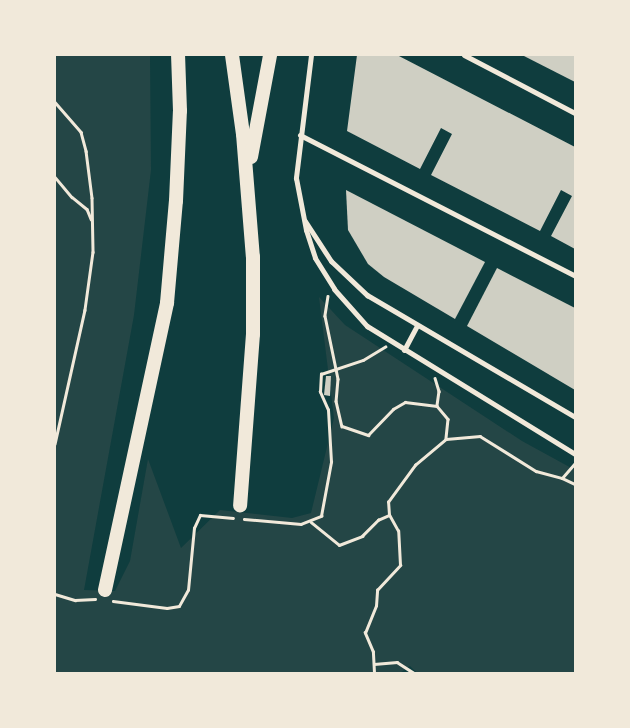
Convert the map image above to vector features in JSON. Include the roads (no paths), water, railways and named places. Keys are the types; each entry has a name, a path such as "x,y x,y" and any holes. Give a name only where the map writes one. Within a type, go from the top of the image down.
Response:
{"highway":[{"path":"105,590 167,303 177,183 178,55"},
{"path":"232,55 248,180 253,334 240,506"},
{"path":"248,180 258,108 270,55"}],"street":[{"path":"311,55 296,178 302,216 315,258 334,289 368,326 575,454"},
{"path":"464,55 575,112"},
{"path":"300,135 575,276"},
{"path":"302,216 331,261 367,295 575,417"},
{"path":"404,350 417,326"}]}
